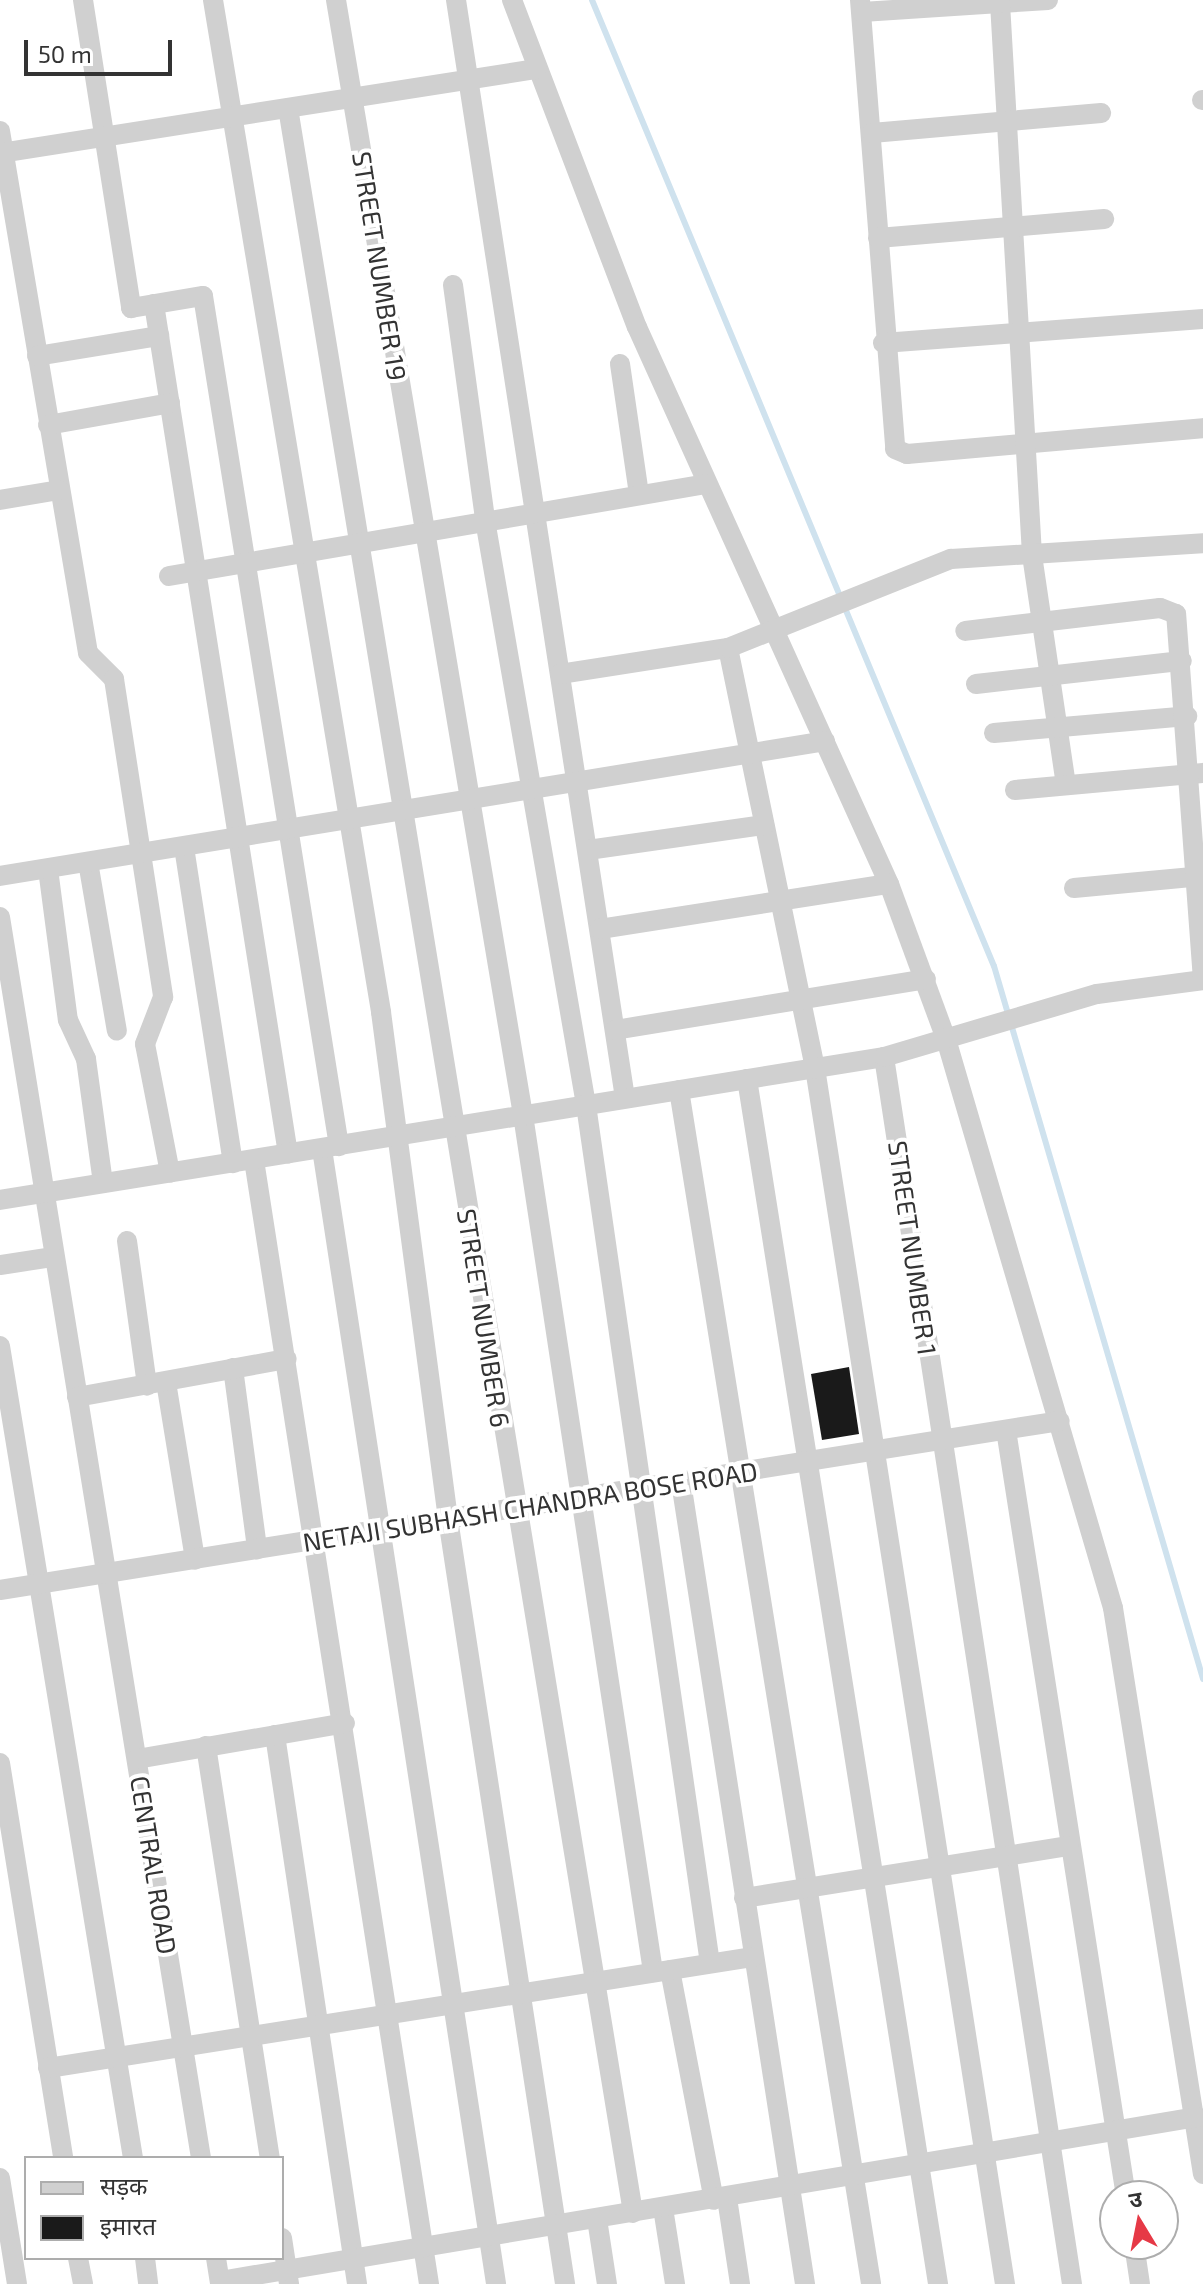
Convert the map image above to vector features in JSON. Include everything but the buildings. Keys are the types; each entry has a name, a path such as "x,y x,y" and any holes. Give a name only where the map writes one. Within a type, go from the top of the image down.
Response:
{"street":[{"path":"83,0 131,308 203,296 251,562 381,1529 496,2284"},
{"path":"213,0 307,552 518,1993 565,2284"},
{"name":"STREET NUMBER 19","path":"336,0 355,98 421,532 523,1115 577,1498 662,1971 740,2284"},
{"path":"456,0 625,1098"},
{"path":"512,0 536,69 706,484 783,631 825,741 889,884 946,1039 1060,1421 1134,1704 1203,2174"},
{"path":"1048,0 861,6 872,133 883,343 895,449 1023,444 1203,428"},
{"path":"1000,3 1023,444 1032,555 1053,675 1066,785"},
{"path":"2,153 536,69"},
{"name":"STREET NUMBER 6","path":"288,108 514,1508 633,2213"},
{"path":"872,133 1101,113"},
{"path":"0,131 88,653 114,679 163,997 145,1044 170,1173"},
{"path":"878,238 1104,219"},
{"path":"453,285 485,520 529,789 586,1105 710,1963"},
{"path":"154,304 199,571 288,1154"},
{"path":"883,343 1203,319"},
{"path":"37,356 159,336"},
{"path":"620,364 639,495"},
{"path":"48,425 170,403"},
{"path":"169,576 706,484"},
{"path":"0,500 59,490"},
{"path":"560,674 728,648 783,631 900,576 951,559 1203,543"},
{"path":"0,1200 884,1057 1097,994 1203,980 1197,773 1187,716 1179,621 1170,609 965,631"},
{"path":"728,648 815,1068 1005,2284"},
{"path":"976,684 1182,661"},
{"path":"994,733 1187,716"},
{"path":"0,876 529,789 578,784 825,741"},
{"path":"1015,790 1197,773"},
{"path":"588,850 764,825"},
{"path":"184,847 233,1163"},
{"path":"88,862 117,1031"},
{"path":"48,869 68,1020 86,1059 103,1183"},
{"path":"1074,888 1198,876"},
{"path":"600,929 889,884"},
{"name":"CENTRAL ROAD","path":"0,917 42,1193 201,2156"},
{"path":"615,1030 926,979"},
{"name":"STREET NUMBER 1","path":"884,1057 1003,1857 1072,2284"},
{"path":"747,1079 938,2284"},
{"path":"679,1090 745,1471 871,2284"},
{"path":"254,1160 318,1539 385,2013 429,2284"},
{"path":"127,1241 195,1560"},
{"path":"0,1265 53,1257"},
{"path":"0,1346 133,2156"},
{"path":"77,1397 287,1359"},
{"path":"233,1368 257,1549"},
{"name":"NETAJI SUBHASH CHANDRA BOSE ROAD","path":"0,1590 1060,1421"},
{"path":"1006,1430 1124,2180"},
{"path":"681,1482 805,2284"},
{"path":"137,1759 345,1723"},
{"path":"275,1735 357,2284"},
{"path":"206,1746 270,2156"},
{"path":"0,1763 63,2156"},
{"path":"744,1898 1069,1846"},
{"path":"48,2068 183,2044 753,1957"},
{"path":"216,2260 220,2283 288,2277 353,2259 854,2178 1197,2117"},
{"path":"0,2178 17,2284"},
{"path":"663,2208 675,2284"},
{"path":"597,2219 607,2284"},
{"path":"284,2251 288,2277"},
{"path":"78,2260 83,2284"},
{"path":"145,2260 148,2284"},
{"path":"1136,2260 1140,2284"}],"waterway":[{"path":"592,0 994,966 1203,1679"}]}
